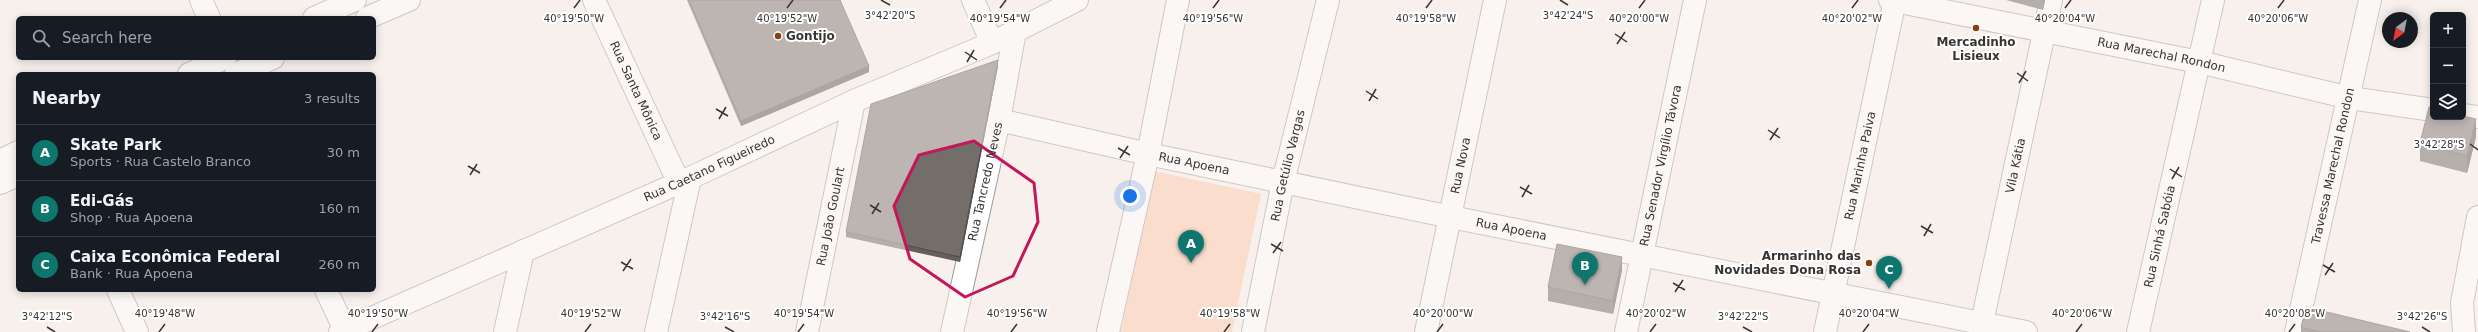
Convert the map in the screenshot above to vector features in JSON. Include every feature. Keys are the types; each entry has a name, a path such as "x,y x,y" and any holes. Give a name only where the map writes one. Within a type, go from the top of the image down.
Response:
{"street":[{"path":"201,0 208,16"},
{"path":"319,16 355,0"},
{"path":"372,16 409,0"},
{"name":"Rua Santa Mônica","path":"594,0 684,179"},
{"path":"973,0 992,43"},
{"name":"Rua Caetano Figueiredo","path":"342,331 684,179 854,101 992,43 1077,0"},
{"path":"1108,332 1148,154 1178,0"},
{"name":"Rua Getúlio Vargas","path":"1253,332 1283,182 1328,0"},
{"name":"Rua Nova","path":"1426,332 1495,0"},
{"name":"Rua Senador Virgílio Távora","path":"1626,332 1695,0"},
{"name":"Rua Marechal Rondon","path":"1893,0 2199,62 2350,98 2430,110"},
{"name":"Rua Marinha Paiva","path":"1825,332 1893,0"},
{"name":"Vila Kátia","path":"1981,328 2052,0"},
{"name":"Rua Sinhá Sabóia","path":"2138,332 2213,0"},
{"name":"Travessa Marechal Rondon","path":"2296,332 2350,98 2370,0"},
{"name":"Rua Tancredo Neves","path":"952,332 999,120 1014,31"},
{"path":"194,72 221,60"},
{"path":"227,60 234,72"},
{"path":"240,72 268,60"},
{"name":"Rua João Goulart","path":"807,332 854,101"},
{"path":"2466,115 2478,117"},
{"name":"Rua Apoena","path":"999,120 1148,154 1450,217 1833,294 1981,328 2026,332"},
{"path":"0,161 16,153"},
{"path":"0,183 16,176"},
{"path":"656,332 684,179"},
{"path":"2464,332 2462,304 2478,217"},
{"path":"505,332 522,251"},
{"path":"119,292 137,332"},
{"path":"327,292 342,331"},
{"path":"2474,332 2478,325"}],"highlighted area":[{"path":"974,141 1034,183 1038,222 1013,276 965,297 910,259 894,206 919,155"}],"shaded area":[{"path":"1154,171 1261,194 1232,332 1121,332"}],"building":[{"name":"Gontijo","path":"689,0 840,0 869,66 741,121"},
{"path":"998,60 960,257 846,232 871,104"},
{"path":"2429,107 2430,120 2466,120 2466,117 2476,119 2467,156 2420,143"},
{"path":"1557,244 1622,257 1613,301 1548,287"},
{"path":"2306,307 2410,332 2320,332 2301,327"}],"place":[{"name":"Mercadinho Lisieux","path":"1976,28"},
{"name":"Gontijo","path":"778,36"},
{"name":"Skate Park","path":"1191,263"},
{"name":"Armarinho das Novidades Dona Rosa","path":"1869,263"},
{"name":"Edi-Gás","path":"1585,285"},
{"name":"Caixa Econômica Federal","path":"1889,289"}]}
